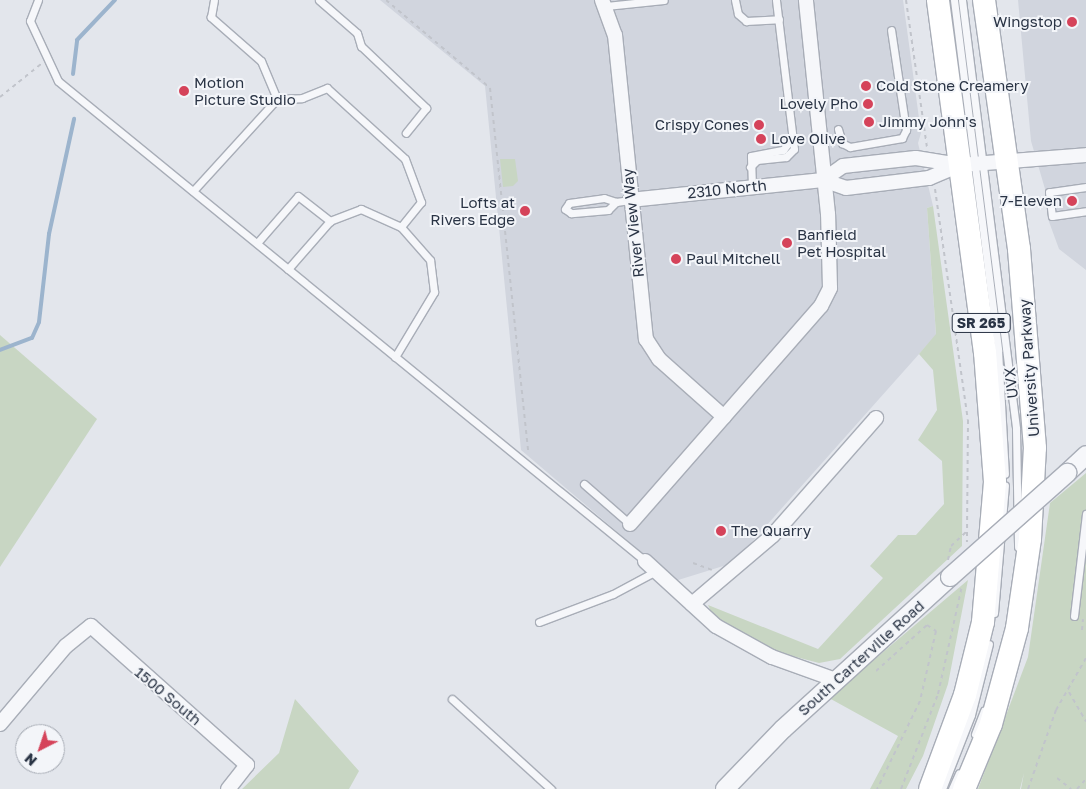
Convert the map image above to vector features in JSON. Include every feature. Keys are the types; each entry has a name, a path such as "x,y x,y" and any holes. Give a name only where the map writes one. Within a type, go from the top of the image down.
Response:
{"main road":[{"name":"SR 265","path":"930,789 971,675 988,590 994,524 990,396 974,164 938,0"},
{"name":"University Parkway","path":"964,789 1010,661 1032,512 1035,412 1008,161 984,0"}],"street":[{"path":"630,524 821,306 830,288 832,266 806,0"},
{"name":"River View Way","path":"604,3 615,35 644,330 650,347 724,417"},
{"name":"2310 North","path":"823,180 843,166 916,158 974,164 1086,155"},
{"name":"2310 North","path":"630,200 823,180 846,188 929,178 974,164"},
{"path":"692,604 785,522 876,418"},
{"name":"South Carterville Road","path":"725,789 836,680 1086,455"},
{"path":"645,561 716,626 772,657 836,680"},
{"name":"1500 South","path":"0,724 66,646 91,626 247,765 228,789"}],"lane":[{"path":"38,0 30,21 58,81 645,561"},
{"path":"214,0 211,16 261,61 277,99"},
{"path":"319,0 357,33 361,46 426,108 406,132"},
{"path":"604,3 664,0"},
{"path":"735,0 738,14 746,21 779,19"},
{"path":"752,186 750,167 754,154 783,150 792,138 776,0"},
{"path":"954,0 974,164 1005,460 1004,526 993,625"},
{"name":"UVX","path":"962,0 974,164 1016,429 1020,516 1006,632 972,743"},
{"path":"838,129 842,143 850,147 902,138 906,130 891,30"},
{"path":"193,191 277,99 302,98 327,88 405,159 422,202 401,226"},
{"path":"1083,190 1049,192 1052,216 1072,210 1085,209"},
{"path":"257,243 298,196 330,220"},
{"path":"616,202 608,210 571,214 565,208 569,202 604,198 616,202 630,200"},
{"path":"288,269 330,220 362,209 401,226 430,260 434,292 395,356"},
{"path":"584,484 630,524"},
{"path":"1074,616 1086,514"},
{"path":"539,622 613,594 656,571"},
{"path":"942,789 970,715 991,633"},
{"path":"452,699 551,789"},
{"path":"952,789 964,760"}],"path":[{"path":"386,0 490,88 528,451 535,458"},
{"path":"906,0 927,144"},
{"path":"0,97 47,60"},
{"path":"936,197 968,420 968,530 966,548"},
{"path":"901,789 944,675 954,573 947,554 968,530"},
{"path":"693,563 727,575"},
{"path":"876,671 927,625 936,631 920,702 877,789"},
{"path":"1028,789 1056,710 1069,692 1086,658"},
{"path":"1069,692 1086,722"},
{"path":"1057,778 1071,789"},
{"path":"1077,789 1086,779"}],"shaded area":[{"path":"380,0 903,0 921,133 918,143 933,206 927,208 936,335 733,563 675,581 521,450 485,86"},
{"path":"1018,0 1086,0 1086,270 1059,249 1048,219 1045,189 1031,141"}],"green space":[{"path":"500,159 515,159 518,181 513,186 503,187"},
{"path":"933,206 963,421 962,546 840,659 819,663 777,652 714,618 708,605 818,649 883,578 870,566 898,535 916,535 944,504 942,461 918,440 937,410 933,370 919,354 936,334 927,208"},
{"path":"0,335 97,419 0,567"},
{"path":"1086,473 1086,789 1021,789 1024,773 1020,789 978,789 1028,657 1050,503"},
{"path":"968,580 948,684 923,756 906,789 870,789 898,736 829,698"},
{"path":"295,699 359,771 349,789 242,789 279,753"}],"waterway":[{"path":"73,74 77,40 115,0"},
{"path":"0,350 32,338 39,322 49,234 74,119"}],"place":[{"name":"Wingstop","path":"1072,22"},
{"name":"Cold Stone Creamery","path":"866,86"},
{"name":"Motion Picture Studio","path":"184,91"},
{"name":"Lovely Pho","path":"868,104"},
{"name":"Jimmy John's","path":"869,122"},
{"name":"Crispy Cones","path":"759,125"},
{"name":"Love Olive","path":"761,139"},
{"name":"7-Eleven","path":"1072,201"},
{"name":"Lofts at Rivers Edge","path":"525,211"},
{"name":"Banfield Pet Hospital","path":"787,243"},
{"name":"Paul Mitchell","path":"676,259"},
{"name":"The Quarry","path":"721,531"}]}
